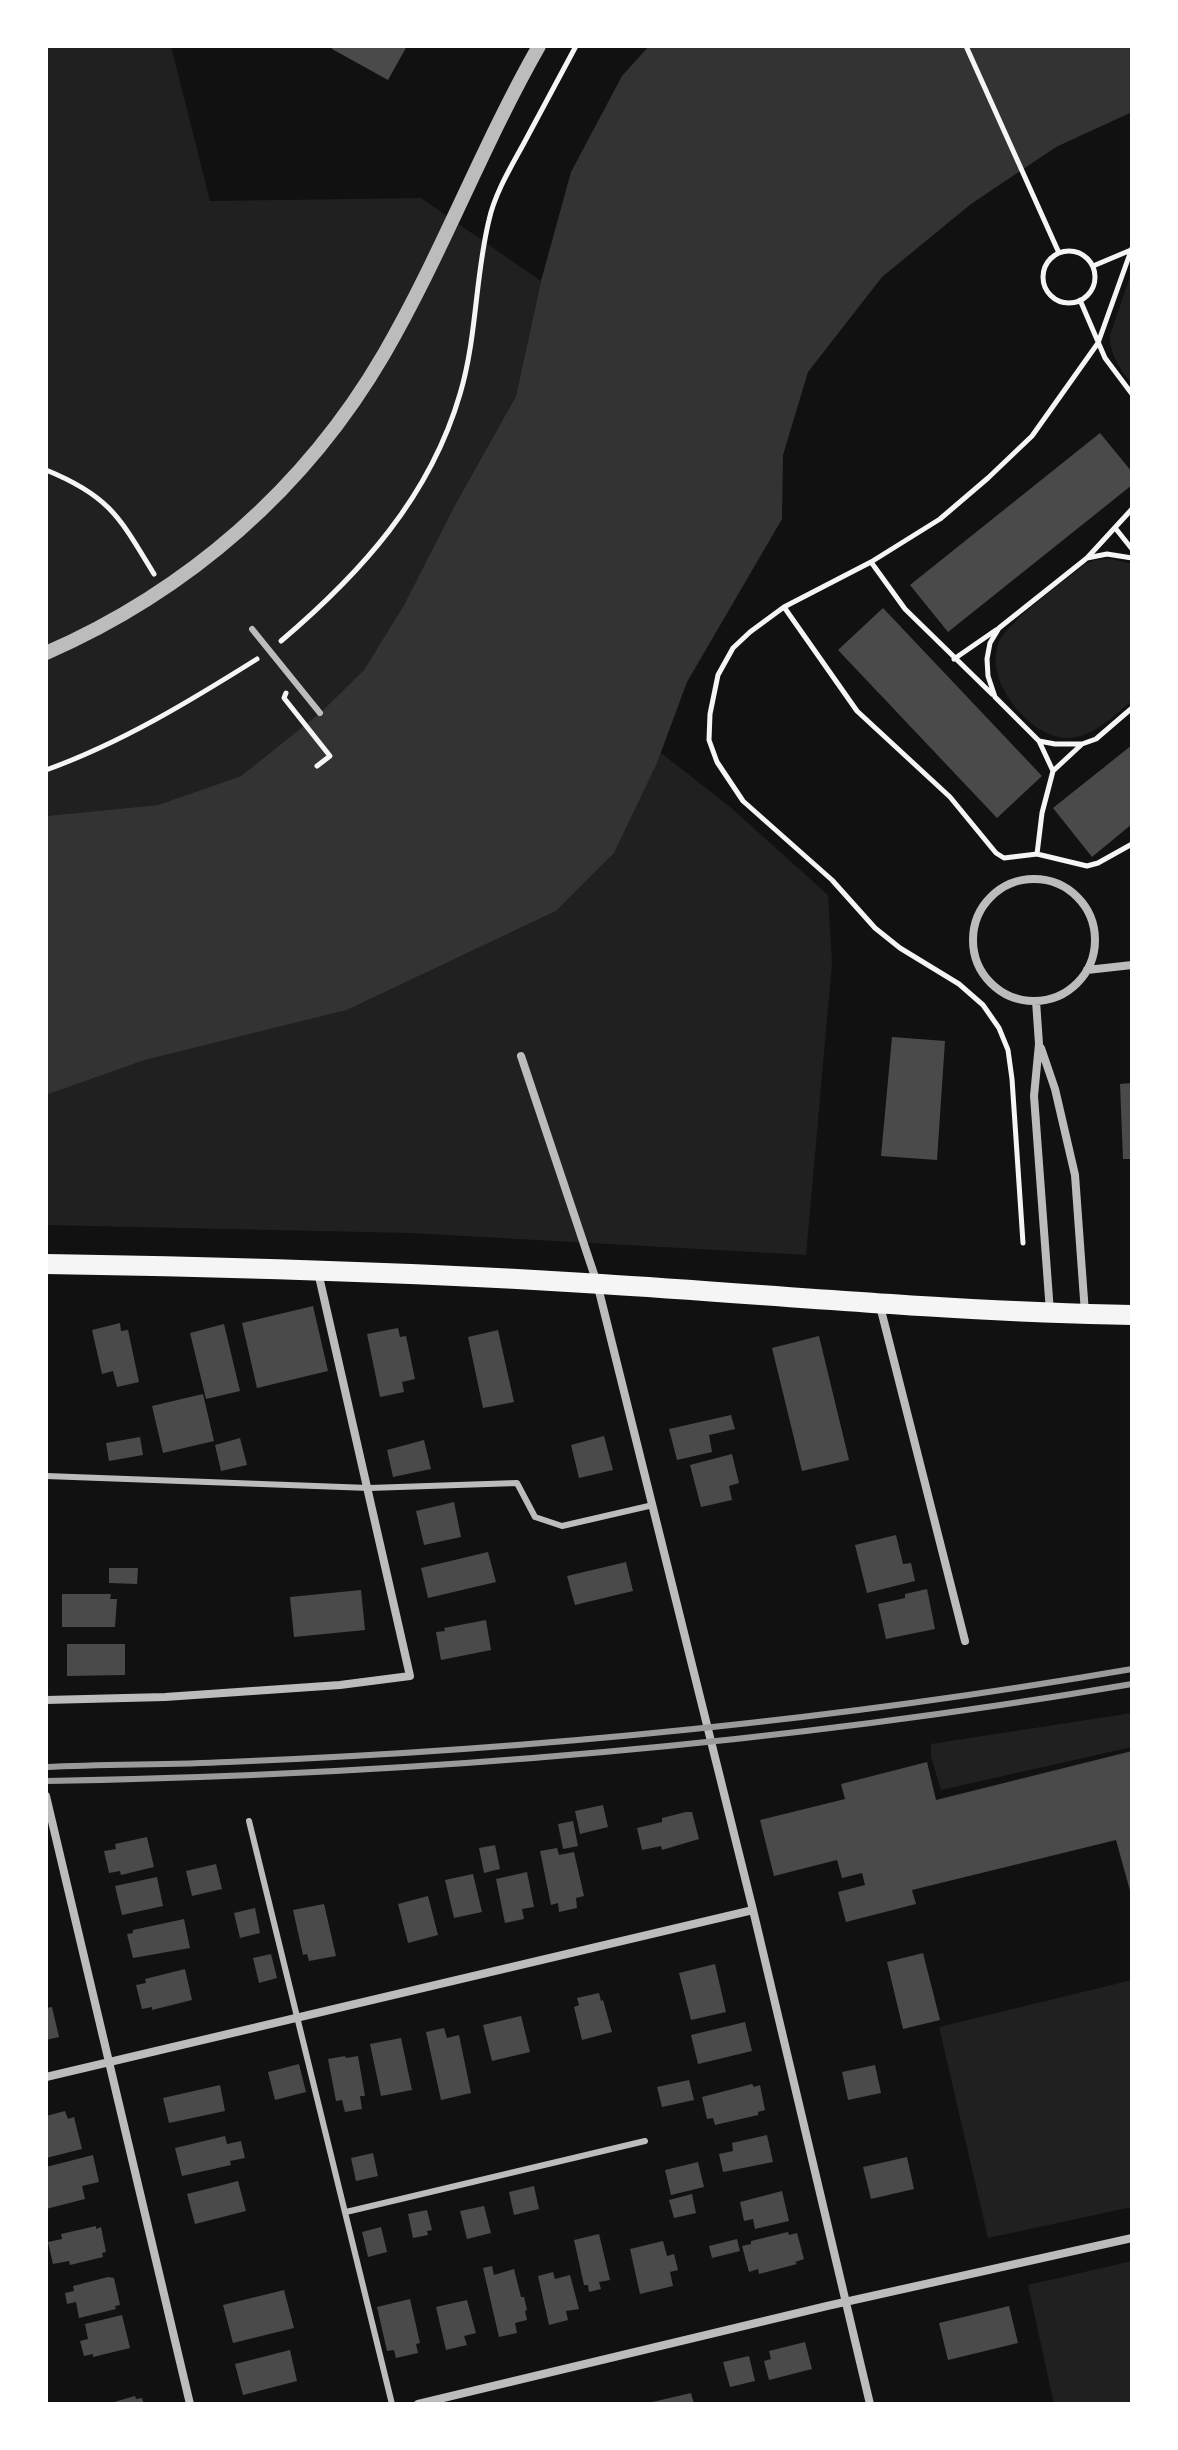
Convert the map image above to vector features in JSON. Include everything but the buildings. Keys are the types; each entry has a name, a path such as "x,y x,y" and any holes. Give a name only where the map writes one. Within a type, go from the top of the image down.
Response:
{"main road":[{"path":"46,1264 317,1269 597,1283 1050,1314 1132,1315"}],"street":[{"path":"46,653 81,638 164,590 237,534 275,499 318,450 354,402 384,354 539,46"},
{"path":"1032,879 1056,883 1073,893 1088,911 1095,932 1094,952 1087,970 1073,987 1055,997 1036,1001 1015,999 997,989 982,972 974,952 973,933 978,915 991,896 1010,884 1032,879"},
{"path":"1087,970 1132,965"},
{"path":"1036,1001 1039,1044 1034,1096 1050,1314"},
{"path":"1039,1044 1055,1089 1075,1175 1085,1314"},
{"path":"521,1056 597,1283 753,1910 870,2404"},
{"path":"46,1700 181,1696 340,1685 410,1676 317,1269"},
{"path":"878,1301 965,1641"},
{"path":"46,1796 48,1822 190,2404"},
{"path":"46,2077 753,1910"},
{"path":"418,2404 846,2302 1132,2238"}],"lane":[{"path":"252,629 320,713"},
{"path":"46,1476 369,1488 517,1483 535,1517 562,1526 653,1505"},
{"path":"249,1821 392,2404"},
{"path":"346,2212 645,2141"}],"path":[{"path":"46,770 67,763 172,712 270,650 319,609 371,556 408,508 435,460 460,394 476,318 489,218 507,175 576,46"},
{"path":"966,46 1059,253"},
{"path":"1093,266 1132,249"},
{"path":"1023,1243 1012,1079 1008,1050 999,1028 983,1005 959,984 900,948 875,928 832,880 743,801 717,762 709,740 710,714 718,675 733,648 784,607 871,562 940,519 1032,436 1098,343 1132,249"},
{"path":"1059,253 1083,255 1093,266 1094,282 1087,295 1080,300 1061,301 1046,290 1044,270 1049,260 1059,253"},
{"path":"1080,300 1105,358 1132,394"},
{"path":"46,470 86,488 100,498 130,534 164,590"},
{"path":"954,659 999,628 1087,558 1132,509"},
{"path":"1116,529 1132,549"},
{"path":"1087,558 1107,554 1132,558"},
{"path":"871,562 905,609 1039,741 1053,771"},
{"path":"784,607 857,711 950,797 996,853 1004,858 1037,854 1087,866 1132,844"},
{"path":"995,697 988,676 987,659 990,643 999,628"},
{"path":"291,677 284,698 330,756 317,766"},
{"path":"1039,741 1082,744 1096,739 1132,708"},
{"path":"1037,854 1042,813 1053,771 1082,744"}],"shaded area":[{"path":"46,46 171,46 210,201 421,198 541,281 516,396 404,605 364,670 320,713 241,776 158,805 46,816"},
{"path":"649,46 1132,46 1132,112 1056,147 971,204 882,277 808,372 783,455 782,519 687,682 657,763 614,853 556,911 347,1010 145,1060 46,1095 46,816 158,805 241,776 320,713 364,670 404,605 516,396 541,281 571,172 622,76"},
{"path":"1132,271 1132,384 1114,355 1110,335"},
{"path":"1111,559 1132,564 1132,701 1088,733 1070,738 1055,736 1040,730 1026,719 1004,690 996,657 999,642 1026,612 1085,564"},
{"path":"661,753 729,806 828,895 832,964 806,1255 410,1233 46,1225 46,1095 145,1060 347,1010 556,911 614,853"},
{"path":"1132,1713 1132,1747 941,1790 931,1757 931,1744"},
{"path":"1132,1980 1132,2207 988,2238 939,2027"},
{"path":"1132,2261 1132,2404 1054,2404 1028,2285"}],"railway":[{"path":"46,1767 341,1757 568,1741 795,1718 1132,1669"},
{"path":"46,1781 318,1772 591,1753 862,1724 1132,1684"}]}
